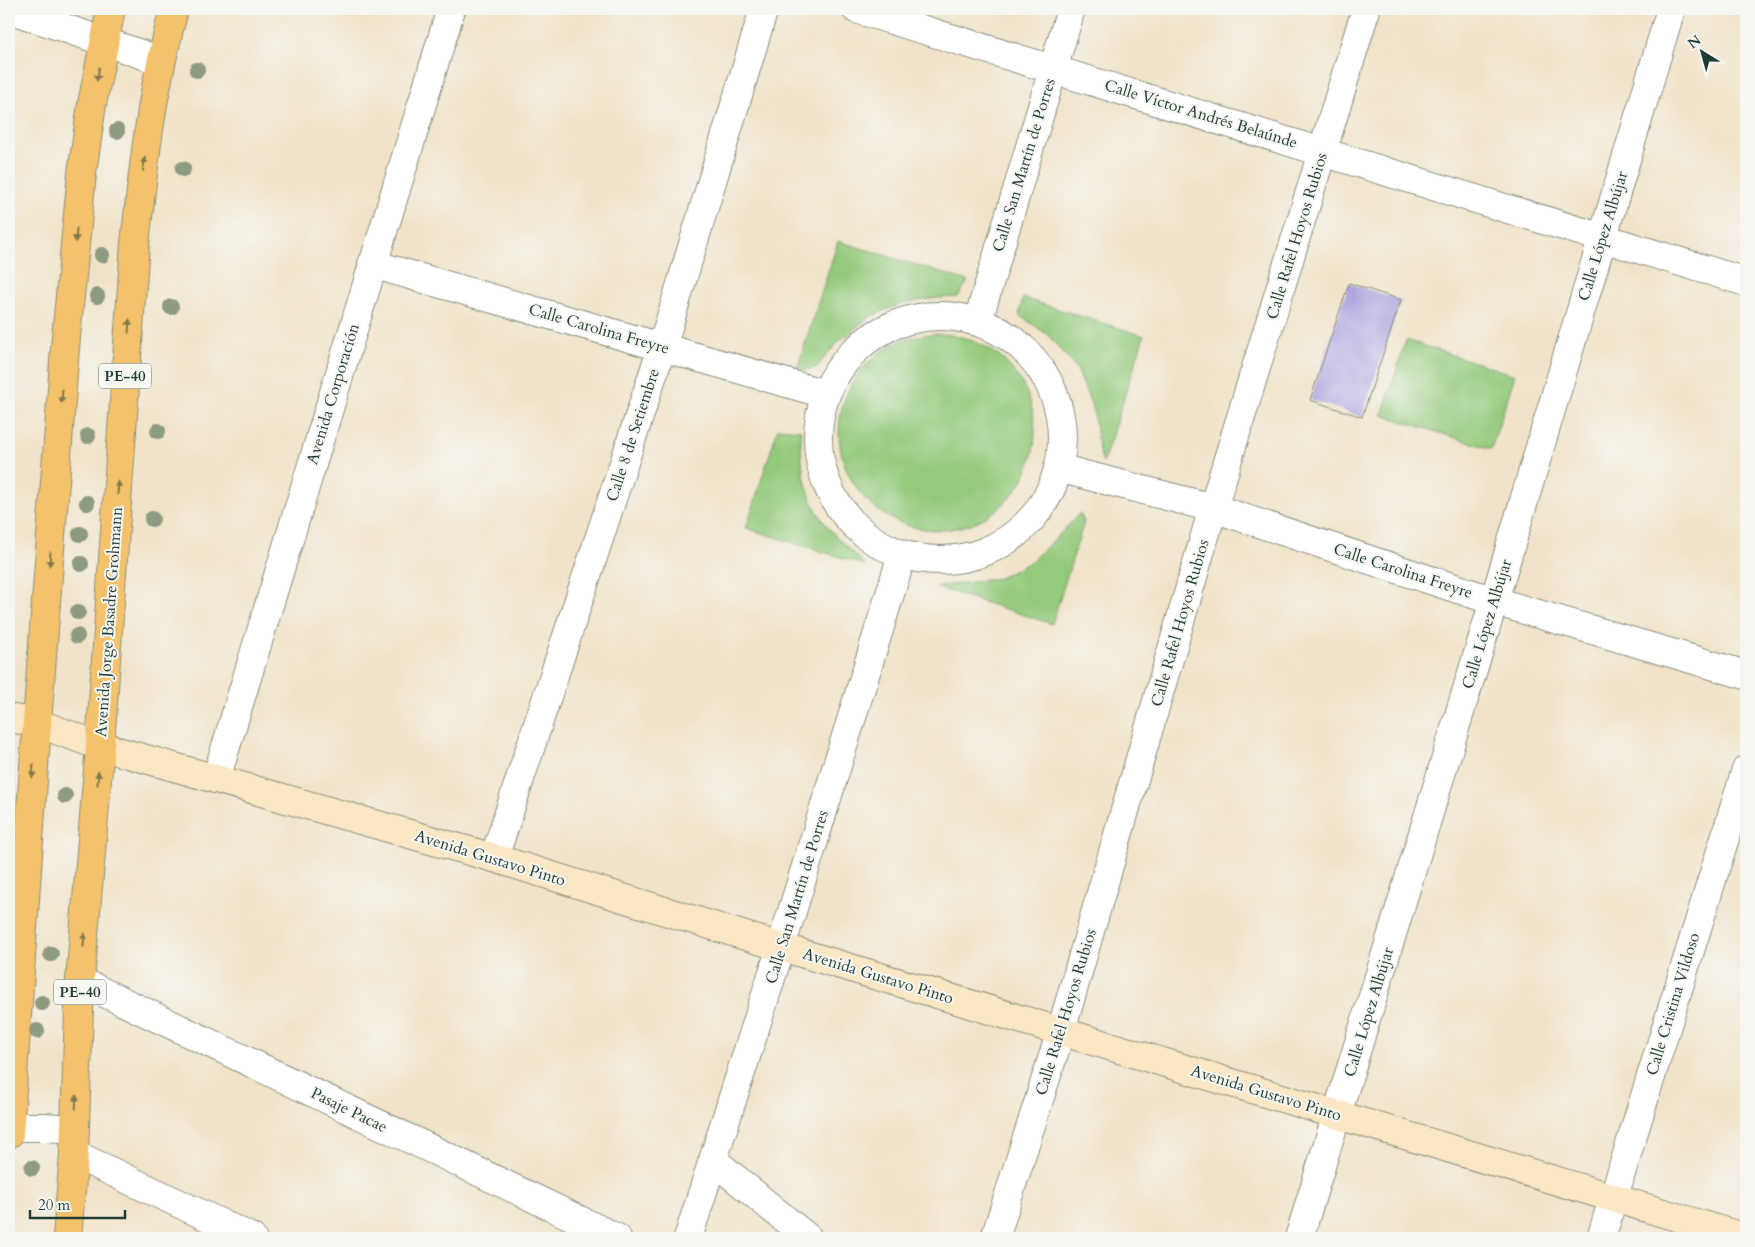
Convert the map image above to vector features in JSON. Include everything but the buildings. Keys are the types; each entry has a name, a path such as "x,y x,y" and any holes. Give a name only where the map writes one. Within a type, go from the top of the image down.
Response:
{"highway":[{"path":"9,1134 65,348 82,173 111,9"},
{"name":"Avenida Jorge Basadre Grohmann","path":"67,1238 74,1142 80,981 100,746 135,243 151,116 161,61 174,9"}],"main road":[{"name":"Avenida Gustavo Pinto","path":"9,718 37,723 100,746 494,858 1061,1032 1746,1238"}],"street":[{"path":"9,9 161,61"},
{"name":"Avenida Corporación","path":"216,779 451,9"},
{"name":"Calle 8 de Setiembre","path":"494,858 662,347 764,9"},
{"name":"Calle Víctor Andrés Belaúnde","path":"856,9 1746,282"},
{"name":"Calle San Martín de Porres","path":"978,321 1071,9"},
{"name":"Calle Rafel Hoyos Rubios","path":"996,1238 1061,1032 1213,508 1366,9"},
{"name":"Calle López Albújar","path":"1299,1238 1494,601 1671,9"},
{"name":"Calle Carolina Freyre","path":"372,264 825,394"},
{"path":"934,315 956,316 978,321 998,330 1016,342 1032,357 1046,375 1055,395 1061,419 1062,444 1058,468 1050,492 1036,513 1019,531 999,545 976,555 952,560 926,560 902,555 879,545 859,531 842,512 829,492 821,468 817,444 819,418 825,394 836,372 852,352 871,337 890,326 934,315"},
{"name":"Calle Carolina Freyre","path":"1058,468 1213,508 1494,601 1746,675"},
{"name":"Calle San Martín de Porres","path":"688,1238 782,947 902,555"},
{"name":"Calle Cristina Vildoso","path":"1600,1238 1746,770"},
{"name":"Pasaje Pacae","path":"80,981 617,1238"},
{"path":"9,1127 44,1127 252,1238"},
{"path":"713,1160 808,1238"}],"green space":[{"path":"838,241 968,281 958,297 936,298 901,304 869,317 839,341 816,368 796,372"},
{"path":"1023,298 1144,336 1103,463 1099,451 1093,409 1077,369 1048,335 1019,315"},
{"path":"927,334 947,334 966,338 983,345 992,350 1013,370 1028,394 1035,422 1035,442 1028,470 1019,487 999,508 983,519 966,526 947,530 927,530 899,523 882,514 855,487 843,461 839,442 839,422 846,394 855,377 882,350 908,338"},
{"path":"1406,340 1515,375 1491,449 1382,415"},
{"path":"778,428 801,430 804,476 816,509 831,531 865,565 746,528"},
{"path":"1080,513 1084,522 1052,624 936,587 1000,578 1030,562"}]}
